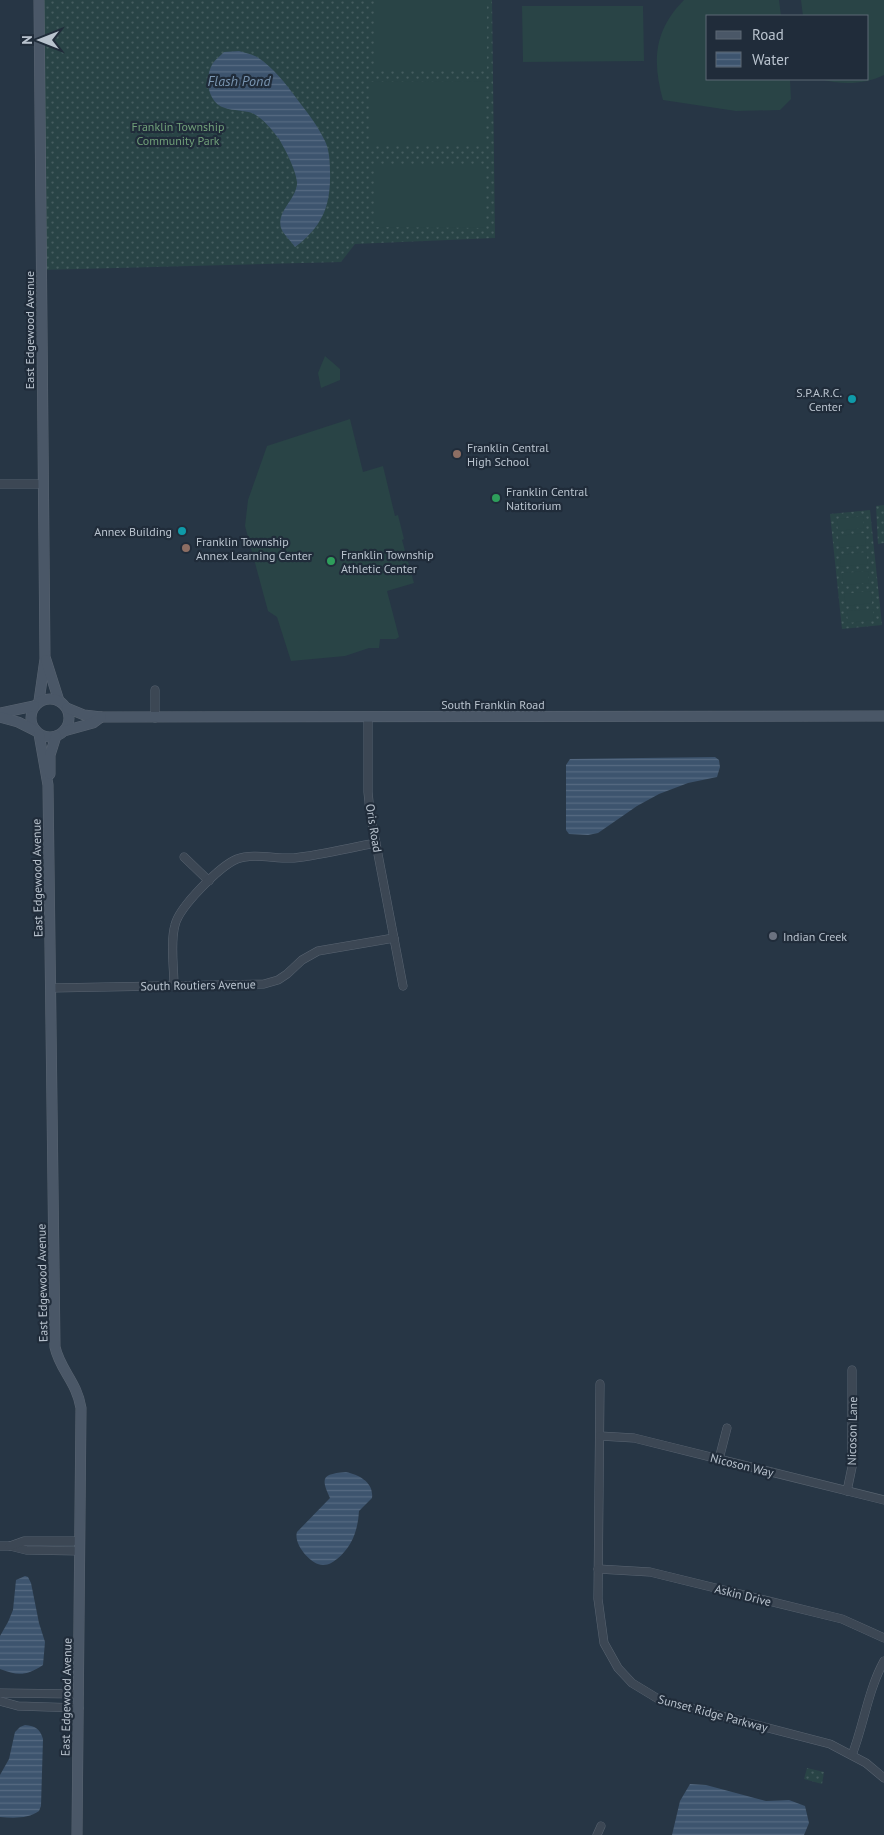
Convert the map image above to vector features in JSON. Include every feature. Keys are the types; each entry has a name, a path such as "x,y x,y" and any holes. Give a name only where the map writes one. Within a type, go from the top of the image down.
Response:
{"main road":[{"name":"East Edgewood Avenue","path":"39,0 45,659"},
{"path":"45,659 37,704 30,719 38,733 48,785"},
{"path":"45,659 69,721 60,733 50,755 48,785"},
{"path":"0,712 37,704 49,698 63,704"},
{"name":"South Franklin Road","path":"63,704 84,715 155,718 884,716"},
{"path":"0,717 17,722 49,737 60,733"},
{"name":"South Franklin Road","path":"60,733 93,722 101,717"},
{"name":"East Edgewood Avenue","path":"48,785 55,1341 58,1358 76,1388 81,1408 77,1835"}],"street":[{"path":"0,484 43,484"},
{"path":"155,690 155,718"},
{"name":"Oris Road","path":"368,717 368,792 403,986"},
{"path":"174,986 175,925 182,909 228,864 240,858 251,856 299,857 376,843"},
{"path":"184,856 209,881"},
{"name":"South Routiers Avenue","path":"51,988 267,983 287,974 302,960 318,952 394,938"},
{"name":"Nicoson Lane","path":"846,1491 852,1467 852,1370"},
{"name":"Sunset Ridge Parkway","path":"600,1384 598,1607 604,1643 613,1661 632,1683 660,1700 830,1744 866,1763 884,1778"},
{"path":"719,1459 727,1428"},
{"name":"Nicoson Way","path":"600,1436 634,1438 884,1500"},
{"path":"0,1546 10,1546 20,1550 80,1546"},
{"name":"Askin Drive","path":"598,1569 641,1570 659,1574 842,1619 884,1638"},
{"path":"852,1755 873,1685 884,1661"},
{"path":"0,1693 79,1694"},
{"path":"0,1702 18,1706 79,1708"},
{"path":"597,1835 601,1826"}],"green space":[{"name":"Franklin Township Community Park","path":"44,0 492,0 495,238 355,244 341,262 42,270"},
{"path":"374,0 487,0 487,69 374,69"},
{"path":"684,0 779,0 781,15 706,15 706,80 790,80 791,99 780,110 736,111 663,100 657,72 658,47 661,35 674,11"},
{"path":"801,0 884,0 884,75 868,81 852,83 825,80 869,80 869,15 803,15"},
{"path":"522,6 643,6 644,61 523,62"},
{"path":"485,81 485,146 371,146 371,82"},
{"path":"375,164 486,164 486,228 375,227"},
{"path":"325,356 340,369 340,380 321,388 318,373"},
{"name":"Franklin Township Athletic Center","path":"350,419 363,472 383,466 395,516 398,515 404,539 402,540 414,583 387,591 399,637 396,639 380,639 379,648 369,648 345,656 291,661 277,617 268,611 245,526 248,500 267,446"},
{"path":"884,505 884,543 878,544 876,506"},
{"path":"870,510 882,625 842,629 830,514"},
{"path":"863,516 864,528 838,531 837,519"},
{"path":"865,533 866,545 840,548 838,536"},
{"path":"866,552 868,564 841,567 840,555"},
{"path":"868,571 869,583 843,585 842,573"},
{"path":"871,591 872,603 846,606 844,594"},
{"path":"873,609 874,620 848,623 847,611"},
{"path":"807,1768 824,1772 822,1784 804,1779"}],"water":[{"name":"Flash Pond","path":"239,51 257,57 279,76 312,119 322,135 329,155 330,183 327,204 319,223 295,247 282,230 280,222 284,210 294,194 297,182 284,148 279,139 260,118 252,113 228,109 219,105 214,101 209,89 209,75 213,63 224,52"},
{"path":"715,757 719,760 720,767 717,777 688,783 659,794 637,806 598,833 588,835 569,834 566,830 566,765 570,759"},
{"path":"346,1472 365,1480 371,1488 372,1498 359,1511 356,1531 347,1549 331,1563 325,1565 318,1564 308,1558 300,1548 296,1537 297,1532 330,1498 325,1485 326,1478 332,1474"},
{"path":"25,1576 28,1577 31,1583 45,1642 43,1665 27,1673 17,1674 0,1669 0,1636 13,1610 16,1580"},
{"path":"25,1725 37,1729 43,1739 41,1806 35,1814 25,1817 0,1817 0,1775 9,1759 15,1732"},
{"path":"690,1784 706,1785 766,1801 789,1800 805,1806 809,1823 804,1835 672,1835 680,1801"}],"place":[{"name":"S.P.A.R.C. Center","path":"852,399"},
{"name":"Franklin Central High School","path":"457,454"},
{"name":"Franklin Central Natitorium","path":"496,498"},
{"name":"Annex Building","path":"182,531"},
{"name":"Franklin Township Annex Learning Center","path":"186,548"},
{"name":"Franklin Township Athletic Center","path":"331,561"},
{"name":"Indian Creek","path":"773,936"}]}
